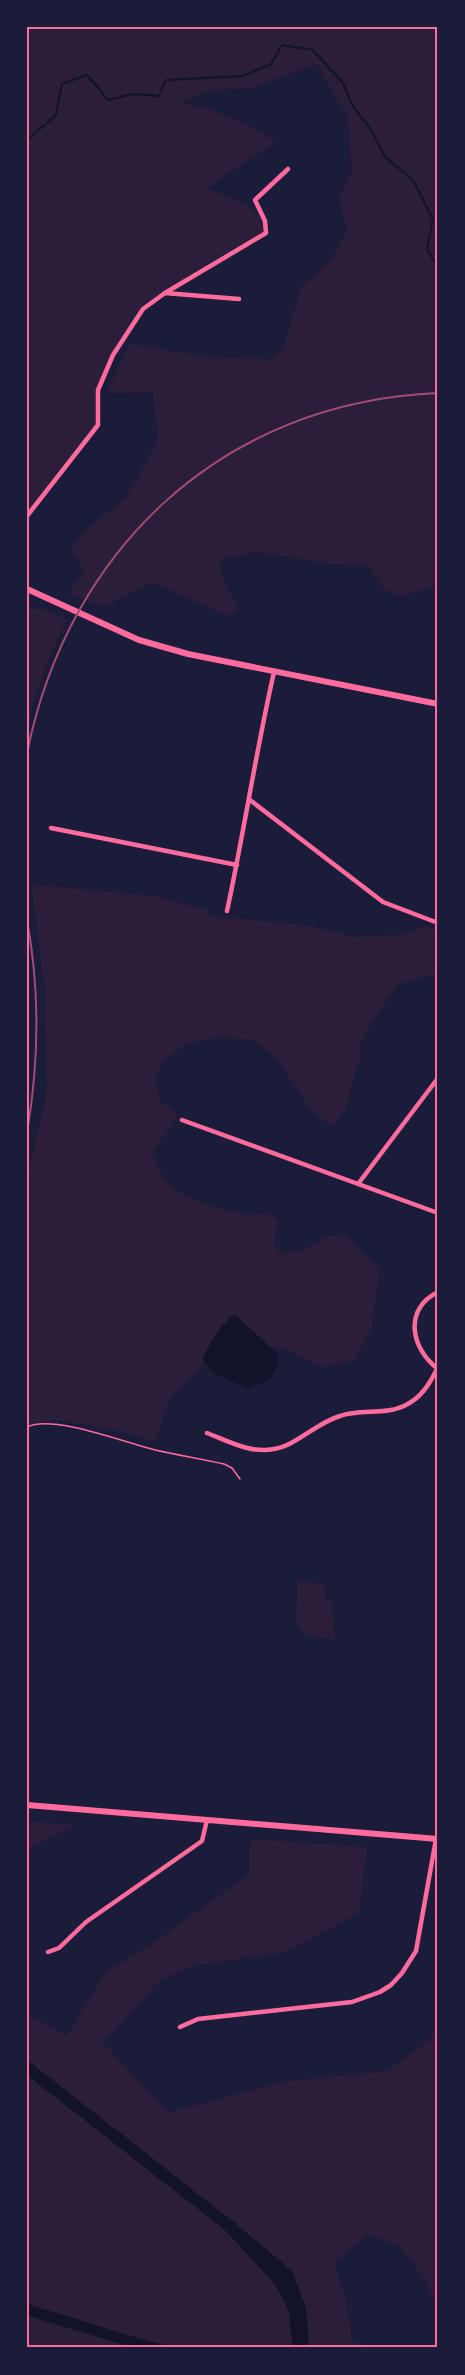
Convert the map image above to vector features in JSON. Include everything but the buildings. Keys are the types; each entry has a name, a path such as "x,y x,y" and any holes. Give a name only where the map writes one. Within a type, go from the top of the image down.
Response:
{"main road":[{"path":"27,588 139,640 188,654 438,704"},
{"path":"27,1805 437,1839"}],"street":[{"path":"27,516 98,425 98,390 113,355 143,309 165,293 266,233 265,221 255,200 288,169"},
{"path":"165,293 238,299"},
{"path":"227,911 250,800 255,755 274,672"},
{"path":"250,800 383,902 438,923"},
{"path":"51,828 237,865"},
{"path":"358,1184 438,1078"},
{"path":"182,1120 438,1214"},
{"path":"207,1433 245,1447 274,1449 286,1445 317,1425 341,1415 402,1407 419,1397 438,1369 428,1361 417,1344 413,1330 422,1305 438,1292"},
{"path":"48,1952 59,1948 86,1922 202,1841 207,1820"},
{"path":"180,2027 198,2019 352,2002 380,1992 391,1985 416,1951 437,1839"}],"path":[{"path":"27,1427 45,1424 94,1431 154,1449 224,1464 232,1468 240,1479"}],"shaded area":[{"path":"27,27 438,27 438,586 398,597 383,588 369,566 331,564 256,552 219,560 225,585 239,609 228,616 152,582 103,607 68,593 85,571 70,550 89,527 127,497 158,439 153,392 107,393 130,344 207,357 272,359 283,348 301,287 331,260 347,231 339,197 352,173 348,118 317,64 251,88 210,90 181,102 214,111 249,125 276,142 206,188 246,204 265,221 266,233 143,309 113,355 98,390 98,425 32,510 27,505"},
{"path":"44,609 67,620 51,653 32,705 27,737 27,611"},
{"path":"36,885 155,896 209,911 211,916 311,926 353,937 409,934 425,925 438,930 438,973 398,984 361,1040 360,1057 345,1110 334,1123 328,1124 310,1108 277,1059 254,1040 219,1037 185,1044 162,1063 156,1079 159,1101 177,1113 173,1124 152,1152 158,1169 173,1189 201,1203 245,1215 270,1213 278,1222 274,1245 281,1254 304,1249 326,1237 344,1234 380,1269 371,1329 355,1360 320,1367 290,1350 268,1345 234,1315 214,1338 206,1353 205,1364 171,1397 154,1442 120,1431 56,1420 27,1424 27,1178 47,1091 45,990 32,889"},
{"path":"235,1315 277,1353 279,1363 270,1379 248,1389 212,1372 203,1360 216,1335"},
{"path":"298,1581 324,1584 325,1600 332,1600 335,1639 308,1635 296,1623"},
{"path":"27,1821 76,1825 27,1849"},
{"path":"250,1839 367,1847 359,1913 285,1952 191,1966 159,1981 103,2043 171,2112 287,2081 387,2071 428,2041 438,2030 438,2307 423,2277 399,2245 368,2235 333,2263 346,2301 352,2341 369,2348 309,2348 306,2308 236,2224 27,2060 27,2013 66,2036 107,1971 149,1946 249,1874"},
{"path":"27,2060 236,2224 292,2271 306,2308 309,2348 293,2348 289,2311 275,2284 225,2230 27,2075"},
{"path":"27,2075 225,2230 275,2284 289,2311 293,2348 176,2348 27,2304"},
{"path":"27,2304 176,2348 134,2348 27,2315"},
{"path":"27,2316 134,2348 27,2348"}],"waterway":[{"path":"27,140 56,115 62,84 87,75 108,100 133,94 159,96 166,80 243,76 271,64 282,45 313,50 343,83 352,105 372,131 385,157 413,180 433,220 427,249 436,264 438,274"}],"railway":[{"path":"27,753 48,679 79,611 119,551 168,499 225,457 289,424 361,403 438,393"},
{"path":"27,920 36,999 36,1053 27,1133"}]}
